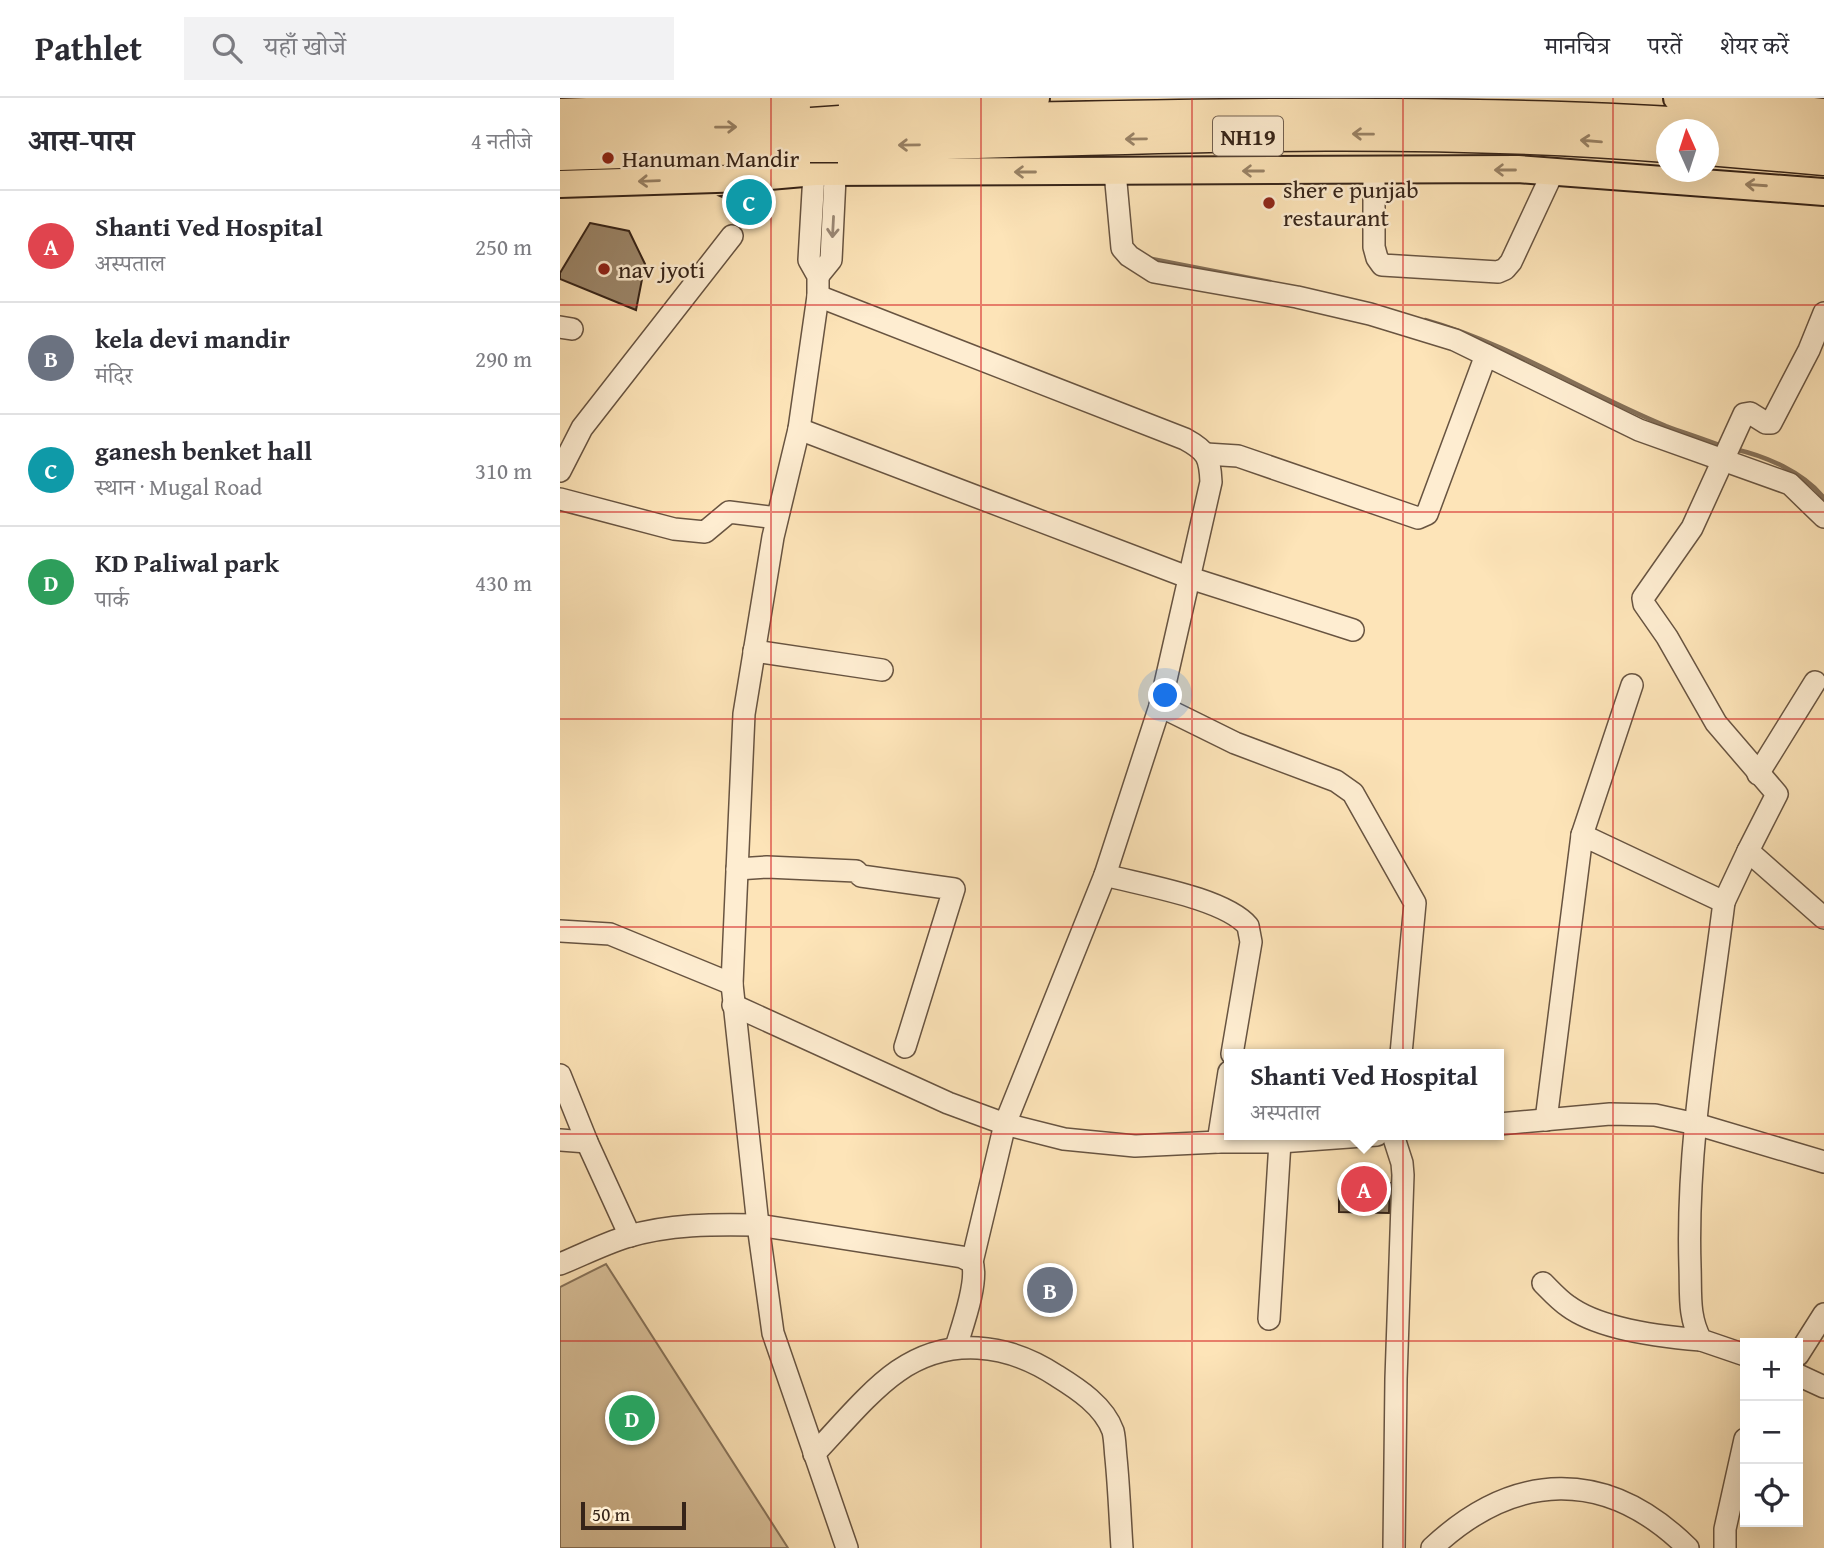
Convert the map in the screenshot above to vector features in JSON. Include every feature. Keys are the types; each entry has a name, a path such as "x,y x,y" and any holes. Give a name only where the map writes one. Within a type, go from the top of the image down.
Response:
{"highway":[{"name":"NH19","path":"560,133 800,126 811,122 840,121 1189,114 1480,114 1656,138"},
{"name":"NH19","path":"560,155 702,149 1352,134 1576,140 1656,138"},
{"name":"NH19","path":"1719,137 1824,136"},
{"path":"1719,151 1824,160"}],"main road":[{"path":"560,112 826,102 1036,98"},
{"path":"1677,98 1753,101 1824,112"},
{"path":"560,184 747,178 825,172 1518,169 1824,191"}],"street":[{"path":"826,102 835,115 825,172 831,260 818,286 799,429 777,518 744,714 733,995 758,1225 773,1333 847,1548"},
{"path":"1374,170 1374,247 1382,265 1497,272 1506,269 1511,262 1553,172"},
{"path":"1115,172 1122,248 1129,256 1154,272 1297,297 1370,314 1455,340 1639,430 1729,448 1790,484 1824,517"},
{"path":"560,471 582,428 732,236"},
{"path":"818,286 1185,439 1206,454 1210,470 1210,482 1190,578 1160,706 1105,875 1006,1124 972,1262 974,1269 969,1299 956,1347"},
{"path":"1701,1340 1691,1319 1689,1234 1696,1124 1724,902 1777,794 1716,723 1643,601 1692,528 1746,412 1768,424 1771,423 1793,383 1824,313"},
{"path":"1206,454 1238,456 1422,517 1427,514 1486,355"},
{"path":"799,429 1190,578 1353,630"},
{"path":"560,499 684,530 705,532 729,512 777,518"},
{"path":"754,651 882,670"},
{"path":"1758,774 1815,682"},
{"path":"1546,1120 1582,835 1632,685"},
{"path":"1160,706 1235,743 1336,781 1353,793 1415,903 1401,1049"},
{"path":"1582,835 1724,902"},
{"path":"1748,851 1824,918"},
{"path":"737,869 767,867 856,871 861,876 954,889 905,1047"},
{"path":"1105,875 1212,904 1233,914 1248,926 1251,942 1233,1049"},
{"path":"560,931 610,934 948,1103 1006,1124 1064,1139 1105,1145 1308,1140"},
{"path":"560,1075 630,1236"},
{"path":"1217,1142 1224,1101"},
{"path":"1504,1124 1611,1114 1655,1115 1696,1124 1824,1162"},
{"path":"560,1140 587,1142"},
{"path":"1394,1548 1403,1175 1395,1140"},
{"path":"1269,1319 1280,1142"},
{"path":"560,1264 630,1236 698,1225 758,1225 962,1257 972,1262"},
{"path":"1544,1283 1569,1307 1608,1323 1644,1333 1701,1340 1740,1353"},
{"path":"1803,1347 1824,1314"},
{"path":"814,1454 895,1373 930,1354 956,1347 984,1348 1008,1353 1041,1366 1081,1391 1103,1414 1113,1432 1122,1548"},
{"path":"1803,1377 1824,1387"},
{"path":"1725,1548 1727,1518 1740,1461"},
{"path":"1432,1548 1494,1502 1529,1491 1566,1489 1600,1493 1629,1504 1677,1537 1688,1548"}],"shaded area":[{"path":"606,1264 788,1548 560,1548 560,1287"}],"building":[{"path":"736,194 759,199 753,210 720,196"},
{"name":"nav jyoti","path":"590,223 629,231 645,264 636,310 560,279 560,273"},
{"path":"1362,1172 1383,1172 1383,1183 1390,1183 1389,1213 1339,1212 1339,1197 1348,1197 1349,1186 1355,1186 1355,1177 1362,1177"}],"waterway":[{"path":"1152,259 1270,282"},
{"path":"1425,320 1487,342 1636,413 1722,446"},
{"path":"1734,449 1783,466 1806,480 1824,498"}],"place":[{"name":"Hanuman Mandir","path":"608,158"},
{"name":"ganesh benket hall","path":"749,202"},
{"name":"sher e punjab restaurant","path":"1269,203"},
{"name":"nav jyoti","path":"604,269"},
{"name":"Shanti Ved Hospital","path":"1364,1189"},
{"name":"kela devi mandir","path":"1050,1290"},
{"name":"KD Paliwal park","path":"632,1418"}]}
